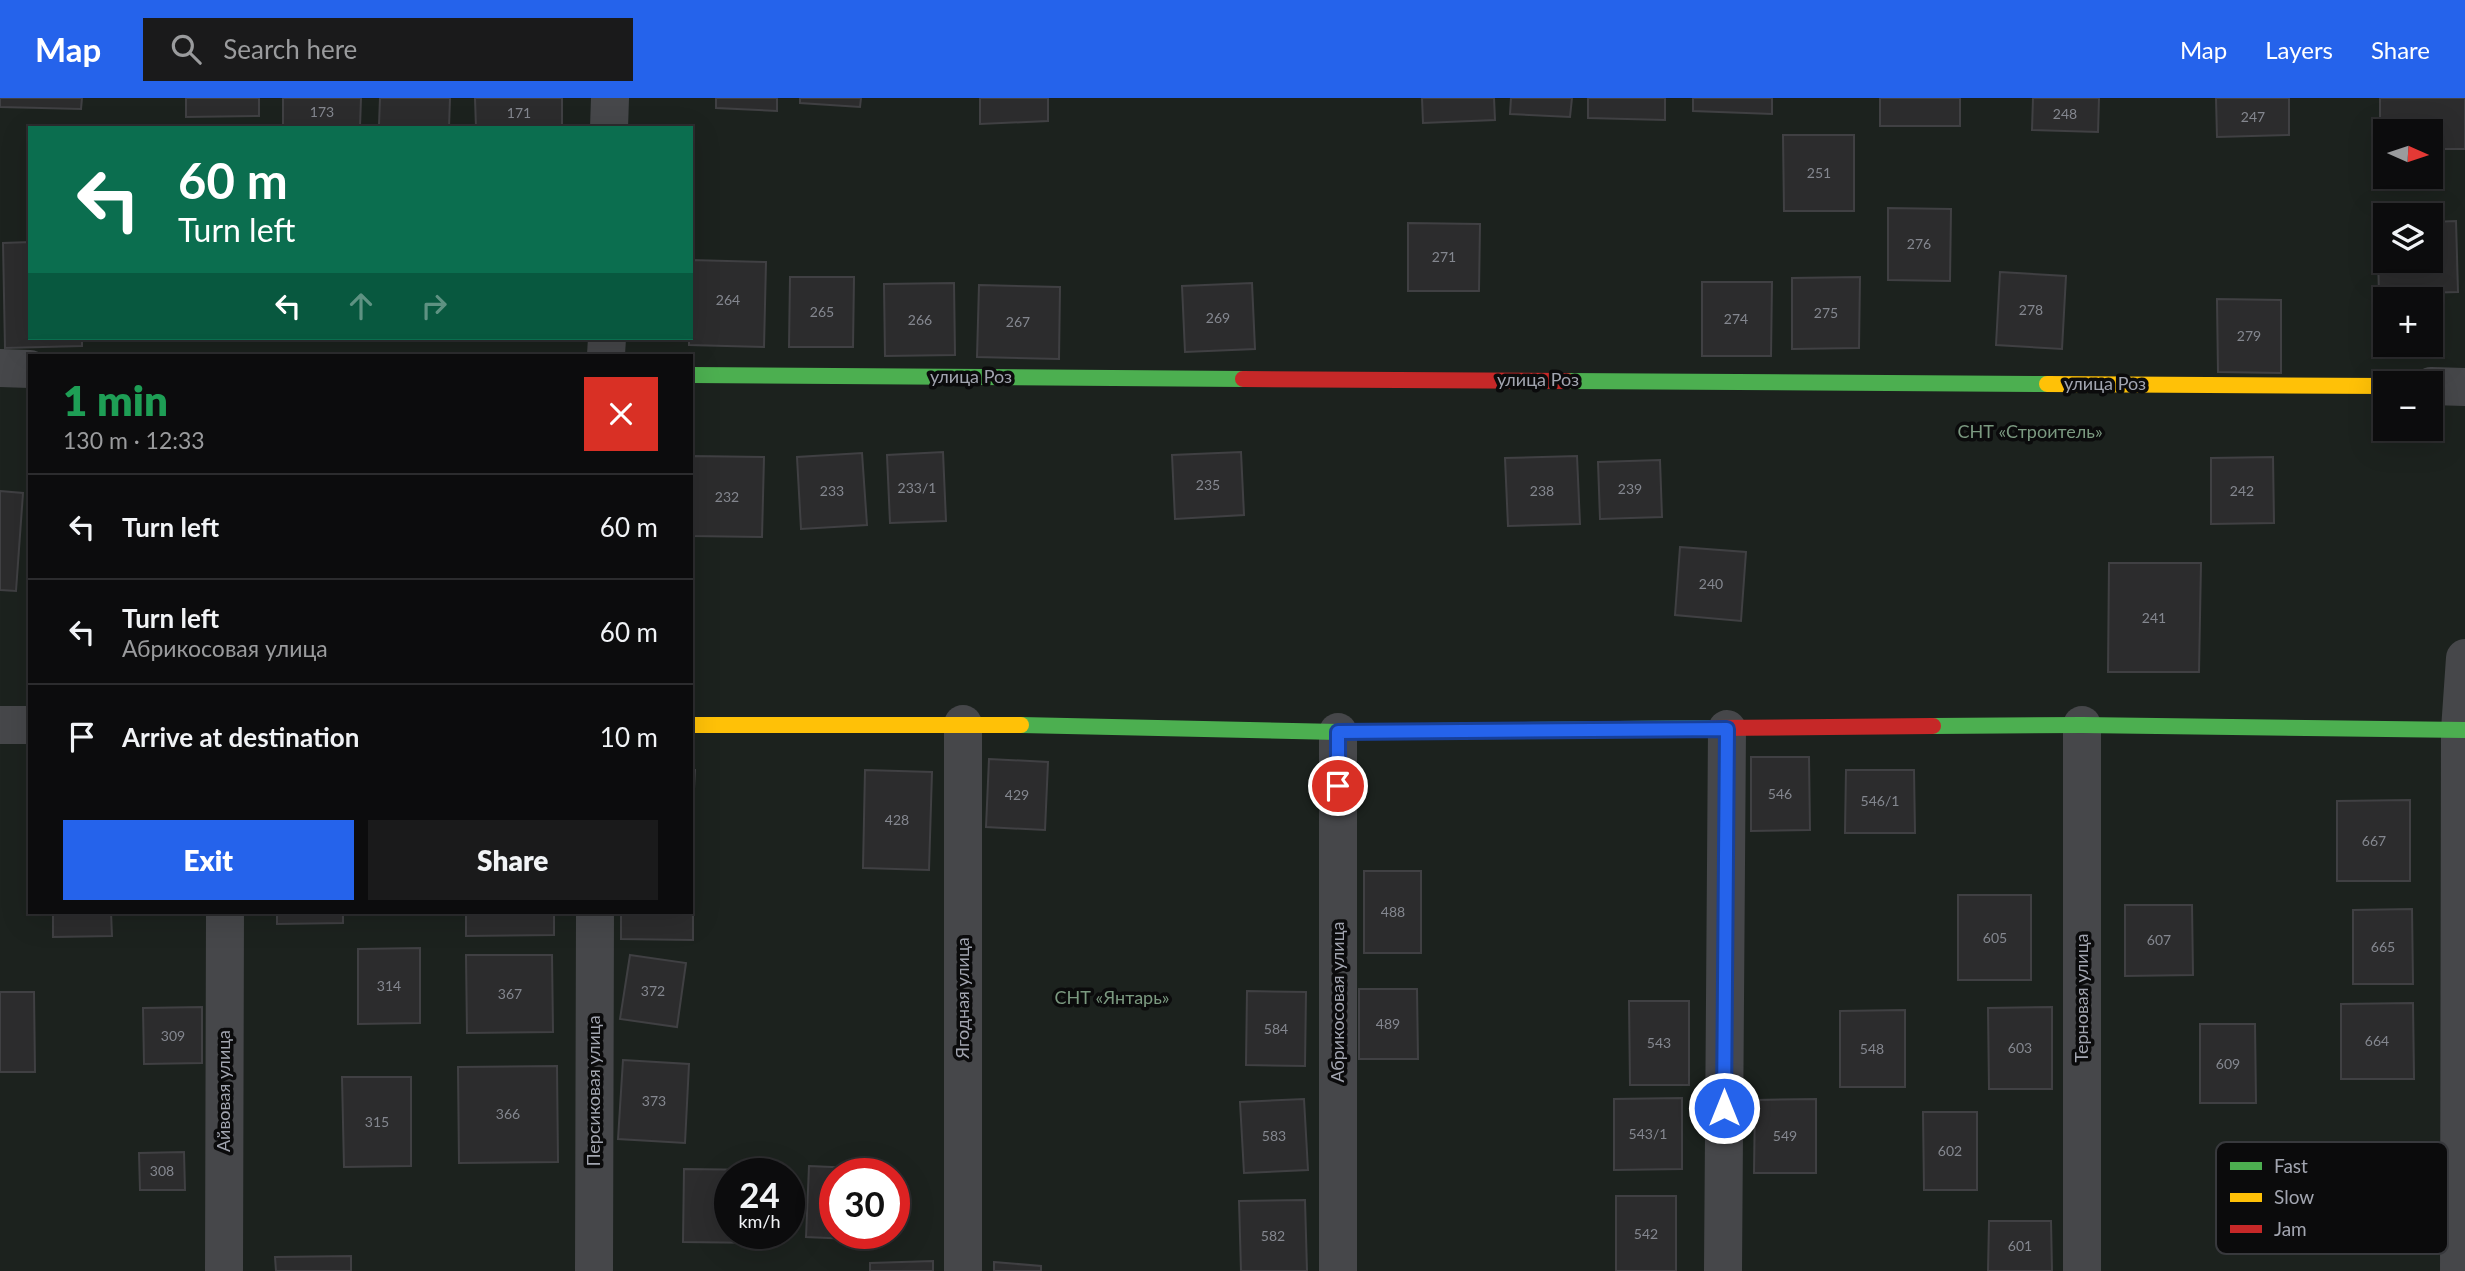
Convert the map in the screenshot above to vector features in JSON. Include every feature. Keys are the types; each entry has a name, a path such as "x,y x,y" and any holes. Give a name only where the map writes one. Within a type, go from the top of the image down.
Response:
{"street":[{"path":"609,126 610,98"},
{"path":"0,368 28,369"},
{"name":"улица Роз","path":"693,374 2373,386"},
{"path":"2443,386 2465,387"},
{"path":"2459,1271 2465,658"},
{"path":"693,725 963,724 1338,732 2082,725 2463,730"},
{"name":"Ягодная улица","path":"963,724 963,1271"},
{"path":"0,725 28,726"},
{"name":"Терновая улица","path":"2082,725 2082,1271"},
{"path":"1723,1271 1727,729"},
{"name":"Абрикосовая улица","path":"1338,732 1338,1271"},
{"name":"Айвовая улица","path":"224,1271 225,914"},
{"name":"Персиковая улица","path":"594,1271 595,914"}],"green space":[{"path":"0,98 2465,98 2465,1271 0,1271"}],"building":[{"path":"0,98 82,98 81,109 0,107"},
{"path":"186,98 259,98 259,116 186,117"},
{"path":"283,98 361,98 360,126 283,126"},
{"path":"380,98 450,98 449,126 379,125"},
{"path":"475,98 562,98 562,126 476,126"},
{"path":"716,98 777,98 777,111 716,108"},
{"path":"800,98 861,98 860,107 800,103"},
{"path":"980,98 1048,98 1048,121 980,124"},
{"path":"1422,98 1494,98 1495,120 1423,123"},
{"path":"1511,98 1572,98 1570,117 1510,114"},
{"path":"1588,98 1665,98 1665,120 1588,118"},
{"path":"1693,98 1772,98 1772,114 1693,111"},
{"path":"1880,98 1960,98 1960,126 1880,126"},
{"path":"2033,98 2099,98 2098,132 2032,130"},
{"path":"2216,98 2289,98 2289,135 2217,137"},
{"path":"2380,98 2465,98 2465,149 2443,149 2443,119 2380,119"},
{"path":"1783,135 1854,135 1854,211 1784,211"},
{"path":"1888,208 1951,209 1950,281 1888,280"},
{"path":"2456,221 2458,292 2443,292 2443,287 2379,287 2378,273 2443,273 2443,222"},
{"path":"1408,223 1480,224 1479,291 1408,291"},
{"path":"28,242 28,340 82,340 82,346 5,348 3,243"},
{"path":"693,260 766,262 764,347 689,345 689,340 693,340"},
{"path":"2000,272 2066,276 2062,349 1996,345"},
{"path":"790,277 854,277 853,347 789,347"},
{"path":"1860,277 1859,348 1792,349 1792,278"},
{"path":"1702,282 1772,282 1771,356 1702,356"},
{"path":"954,283 955,355 885,356 884,284"},
{"path":"1252,283 1255,349 1185,352 1182,286"},
{"path":"979,285 1060,287 1059,359 977,357"},
{"path":"2217,299 2281,300 2281,373 2218,372"},
{"path":"943,452 946,521 890,523 887,455"},
{"path":"1241,452 1244,515 1175,519 1172,455"},
{"path":"862,453 867,525 801,529 797,457"},
{"path":"693,456 764,457 762,537 693,536"},
{"path":"1577,456 1580,524 1508,526 1505,458"},
{"path":"2273,457 2274,523 2211,524 2211,458"},
{"path":"1660,460 1662,517 1600,519 1598,462"},
{"path":"0,491 23,493 16,591 0,590"},
{"path":"1680,547 1746,552 1741,621 1675,615"},
{"path":"2109,563 2201,563 2199,672 2108,672"},
{"path":"1751,757 1809,757 1810,830 1751,831"},
{"path":"989,759 1048,762 1045,830 986,827"},
{"path":"693,770 695,770 693,808"},
{"path":"865,770 932,772 929,870 863,868"},
{"path":"1846,770 1914,770 1915,833 1845,833"},
{"path":"2410,800 2410,881 2337,881 2337,801"},
{"path":"1364,871 1421,871 1421,953 1364,953"},
{"path":"1958,895 2031,895 2031,980 1958,980"},
{"path":"2125,905 2192,905 2193,975 2125,976"},
{"path":"2412,909 2413,984 2353,984 2353,910"},
{"path":"53,914 111,914 112,936 53,937"},
{"path":"277,914 343,914 343,923 277,924"},
{"path":"466,914 554,914 554,935 466,936"},
{"path":"621,914 693,914 693,940 621,939"},
{"path":"420,948 420,1023 358,1024 358,949"},
{"path":"466,955 552,955 553,1032 467,1033"},
{"path":"630,955 686,963 677,1027 620,1019"},
{"path":"1359,989 1417,989 1418,1059 1359,1059"},
{"path":"1247,991 1306,992 1305,1066 1246,1065"},
{"path":"0,992 34,992 35,1072 0,1072"},
{"path":"1629,1001 1689,1001 1689,1085 1630,1085"},
{"path":"2413,1003 2414,1079 2341,1079 2341,1004"},
{"path":"202,1007 202,1063 144,1064 143,1008"},
{"path":"2052,1007 2052,1089 1989,1089 1988,1008"},
{"path":"1905,1010 1905,1087 1840,1087 1840,1011"},
{"path":"2200,1024 2255,1024 2256,1103 2200,1103"},
{"path":"623,1060 689,1064 685,1143 618,1139"},
{"path":"557,1066 558,1162 459,1163 458,1067"},
{"path":"342,1077 411,1077 411,1166 344,1167"},
{"path":"1682,1098 1682,1169 1614,1170 1614,1099"},
{"path":"1304,1099 1308,1170 1244,1173 1240,1102"},
{"path":"1816,1099 1816,1173 1754,1173 1755,1100"},
{"path":"1923,1112 1977,1112 1977,1190 1924,1190"},
{"path":"184,1152 185,1190 140,1190 139,1153"},
{"path":"809,1166 819,1166 819,1238 806,1237"},
{"path":"684,1169 714,1169 714,1242 683,1242"},
{"path":"1616,1196 1676,1196 1676,1271 1616,1271"},
{"path":"1305,1200 1307,1271 1241,1271 1239,1201"},
{"path":"1989,1221 2051,1221 2052,1271 1988,1271"},
{"path":"351,1256 351,1271 276,1271 275,1257"},
{"path":"933,1261 933,1271 870,1271 870,1263"},
{"path":"994,1262 1041,1266 1041,1271 994,1271"}],"traffic: fast":[{"path":"693,375 1243,379"},
{"path":"1567,381 2047,384"},
{"path":"1021,725 1338,732 1713,728"},
{"path":"1933,726 2082,725 2465,730"}],"traffic: slow":[{"path":"2047,384 2373,386"},
{"path":"693,725 1021,725"}],"traffic: jam":[{"path":"1243,379 1567,381"},
{"path":"1713,728 1933,726"}],"route":[{"path":"1338,786 1338,732 1727,729 1724,1108"}],"park label":[{"name":"СНТ «Строитель»","path":"2030,432"},
{"name":"СНТ «Янтарь»","path":"1112,998"}]}
